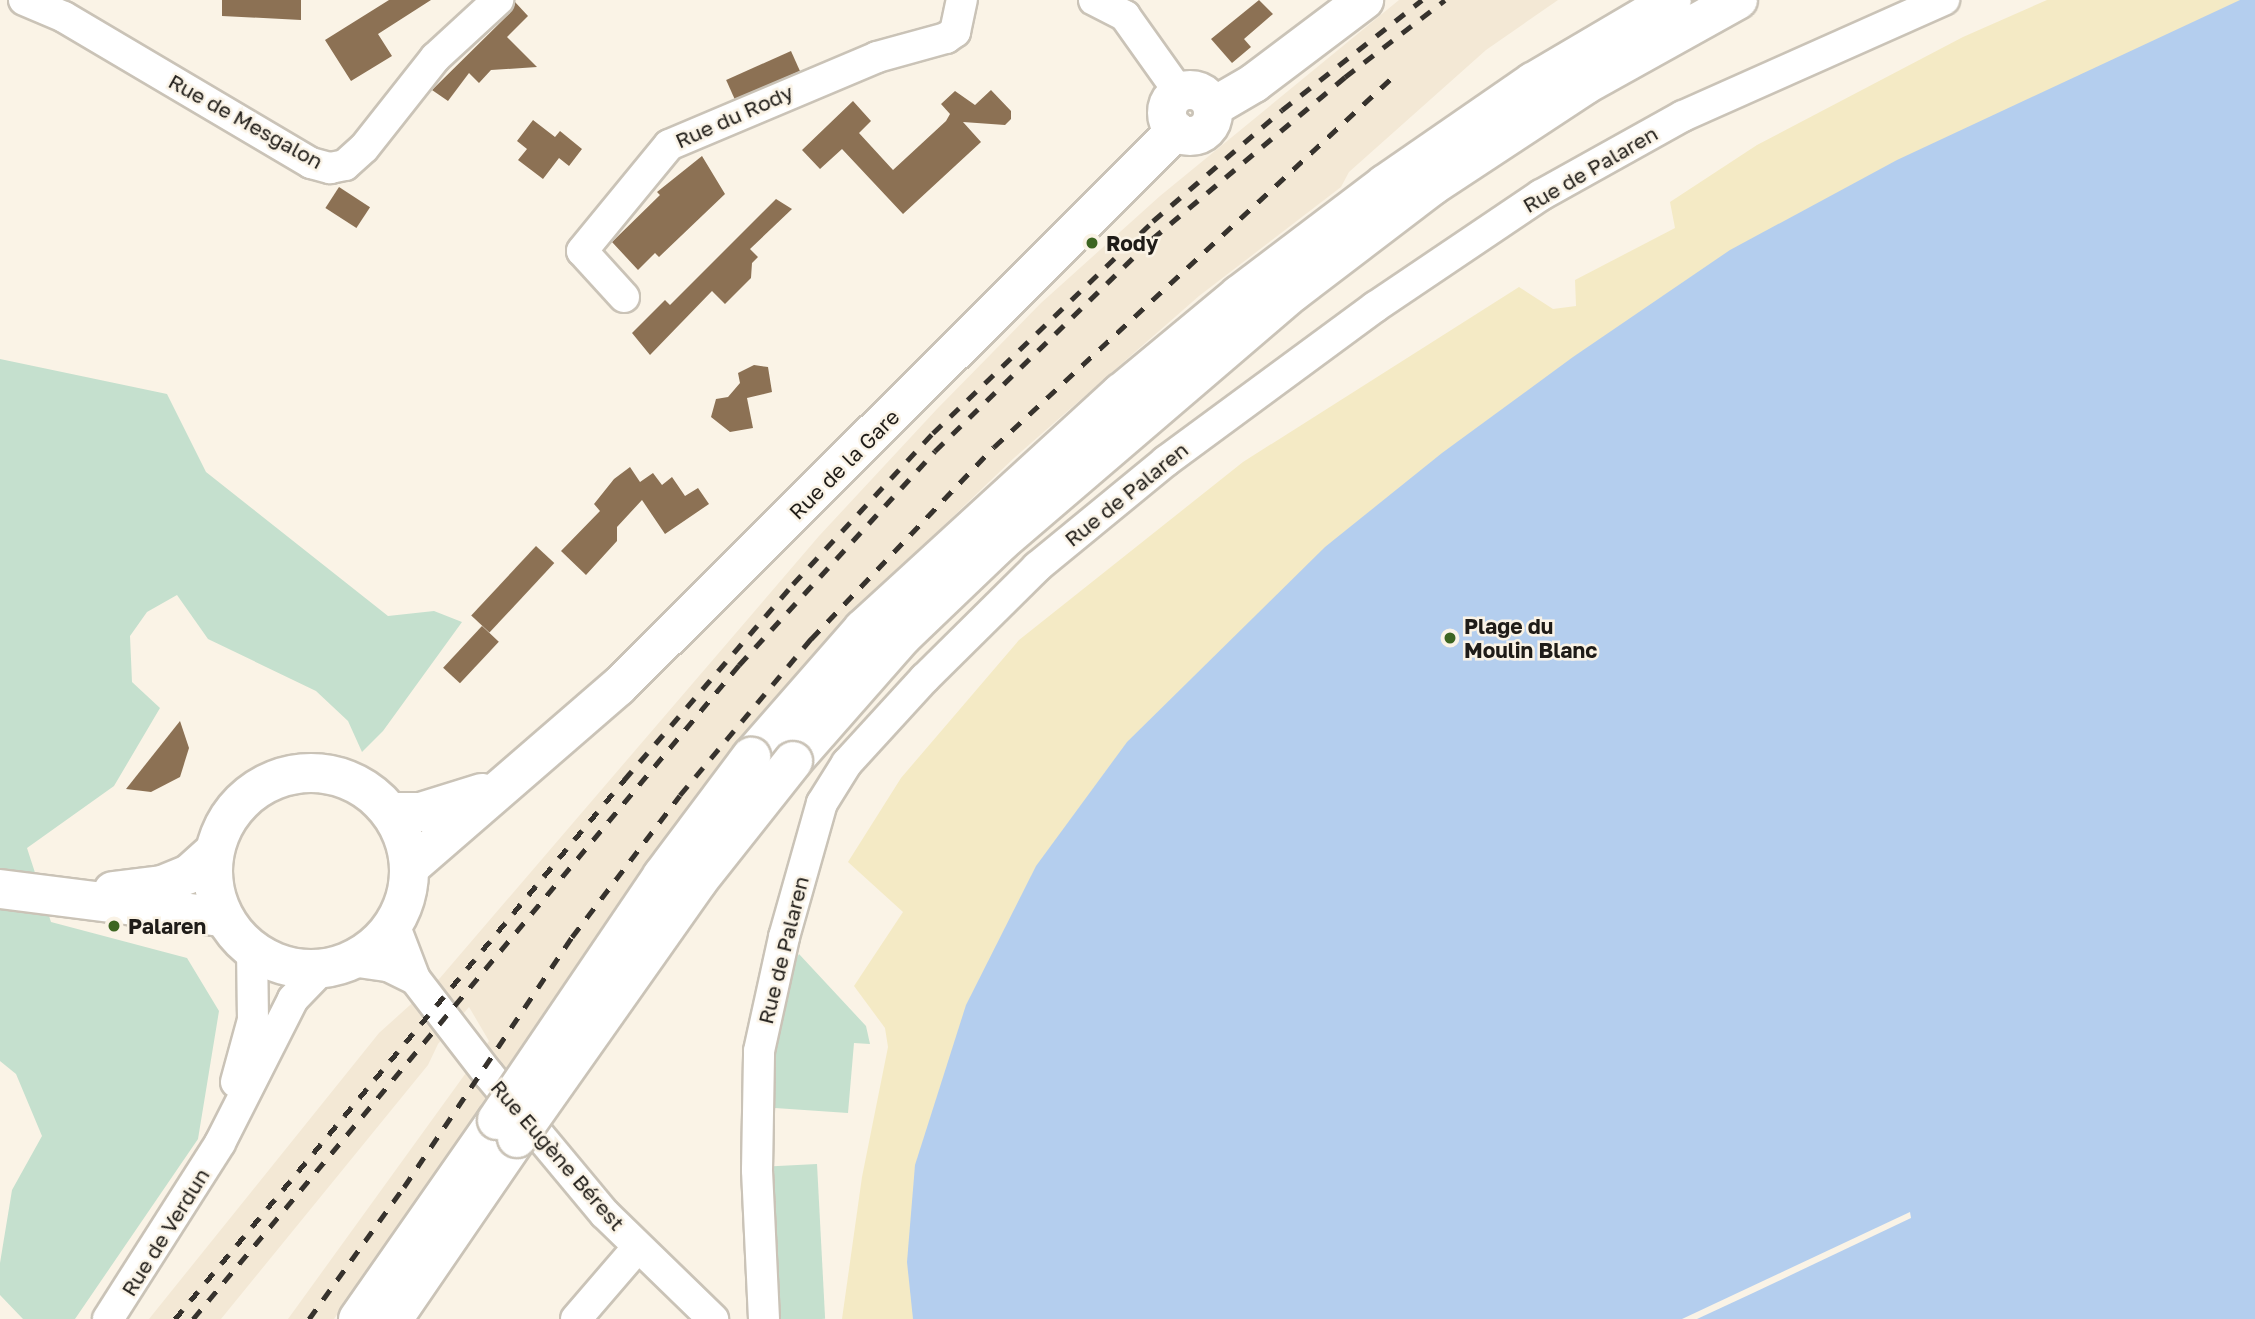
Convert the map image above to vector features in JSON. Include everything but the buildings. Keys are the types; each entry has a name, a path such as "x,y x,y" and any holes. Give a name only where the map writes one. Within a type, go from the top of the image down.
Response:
{"main road":[{"path":"1196,99 1254,83 1364,0"},
{"path":"358,1319 397,1297 507,1129 662,876 751,757 863,629 1121,393 1228,304 1385,184 1533,82 1672,0"},
{"path":"507,1129 793,761 903,636 1001,542 1293,292 1432,186 1585,86 1738,0"},
{"name":"Rue de la Gare","path":"410,867 500,785 618,687 1176,131 1199,135 1215,118 1196,99"},
{"path":"1,889 125,891 189,874 212,853 238,804 268,782 306,772 339,776 366,787 390,812 403,834 410,867 407,897 394,924 378,943 336,965 302,970 252,951 222,917 213,886 212,853"},
{"name":"Rue de la Gare","path":"390,812 451,805 500,785"},
{"path":"1,889 222,917"}],"street":[{"name":"Rue de Mesgalon","path":"24,0 64,17 311,163 330,168 345,165 364,148 435,58 498,0"},
{"name":"Rue du Rody","path":"624,297 582,251 668,145 877,57 946,38 955,32 962,0"},
{"path":"1094,0 1125,16 1196,99"},
{"name":"Rue de Palaren","path":"764,1319 757,1170 759,1051 784,937 822,803 847,763 1037,567 1166,461 1375,307 1541,195 1683,116 1944,0"},
{"name":"Rue Eugène Bérest","path":"394,924 415,979 605,1214 713,1319"},
{"name":"Rue de Verdun","path":"220,1143 253,1020 252,951"},
{"name":"Rue Eugène Bérest","path":"336,965 388,966 415,979"},
{"name":"Rue de Verdun","path":"108,1319 220,1143 293,999 336,965"},
{"path":"576,1319 638,1247"}],"shaded area":[{"path":"1399,0 1558,0 1486,50 1349,172 1341,187 1199,296 1014,458 865,601 705,787 334,1319 288,1319 489,1041 469,1007 438,1044 428,1065 221,1319 149,1319 379,1033 440,978 819,536 937,409 1041,303 1160,196"}],"green space":[{"path":"0,359 167,394 206,472 388,616 434,611 462,622 383,731 362,752 348,721 316,691 208,639 177,595 147,612 130,636 132,682 160,708 114,786 27,848 51,922 187,958 219,1011 198,1139 75,1319 23,1319 0,1295 0,1263 12,1190 42,1136 16,1074 0,1061"},
{"path":"799,954 866,1026 870,1044 854,1043 848,1113 775,1108 773,1074 778,1031 790,970"},
{"path":"817,1164 825,1319 781,1319 773,1166"}],"sand":[{"name":"Plage du Moulin Blanc","path":"2047,0 2255,0 1137,1319 842,1319 862,1177 888,1047 885,1028 854,986 903,912 848,862 901,778 1019,640 1243,462 1519,287 1553,309 1576,306 1575,280 1675,228 1670,202 1757,145 1963,37"}],"water":[{"path":"2240,0 2255,0 2255,1319 913,1319 907,1262 915,1165 966,1005 1036,866 1127,742 1325,547 1442,453 1573,357 1730,250 1897,160"}],"pier":[{"path":"1910,1212 1911,1218 1753,1293 1697,1319 1682,1319"}],"railway":[{"path":"175,1319 624,780 793,584 933,433 1153,221 1282,110 1422,0"},
{"path":"193,1319 739,665 935,451 1152,239 1345,77 1445,0"},
{"path":"309,1319 404,1187 572,937 680,795 811,639 994,447 1397,73"}],"place":[{"name":"Rody","path":"1092,243"},
{"name":"Plage du Moulin Blanc","path":"1450,638"},
{"name":"Palaren","path":"114,926"}]}
